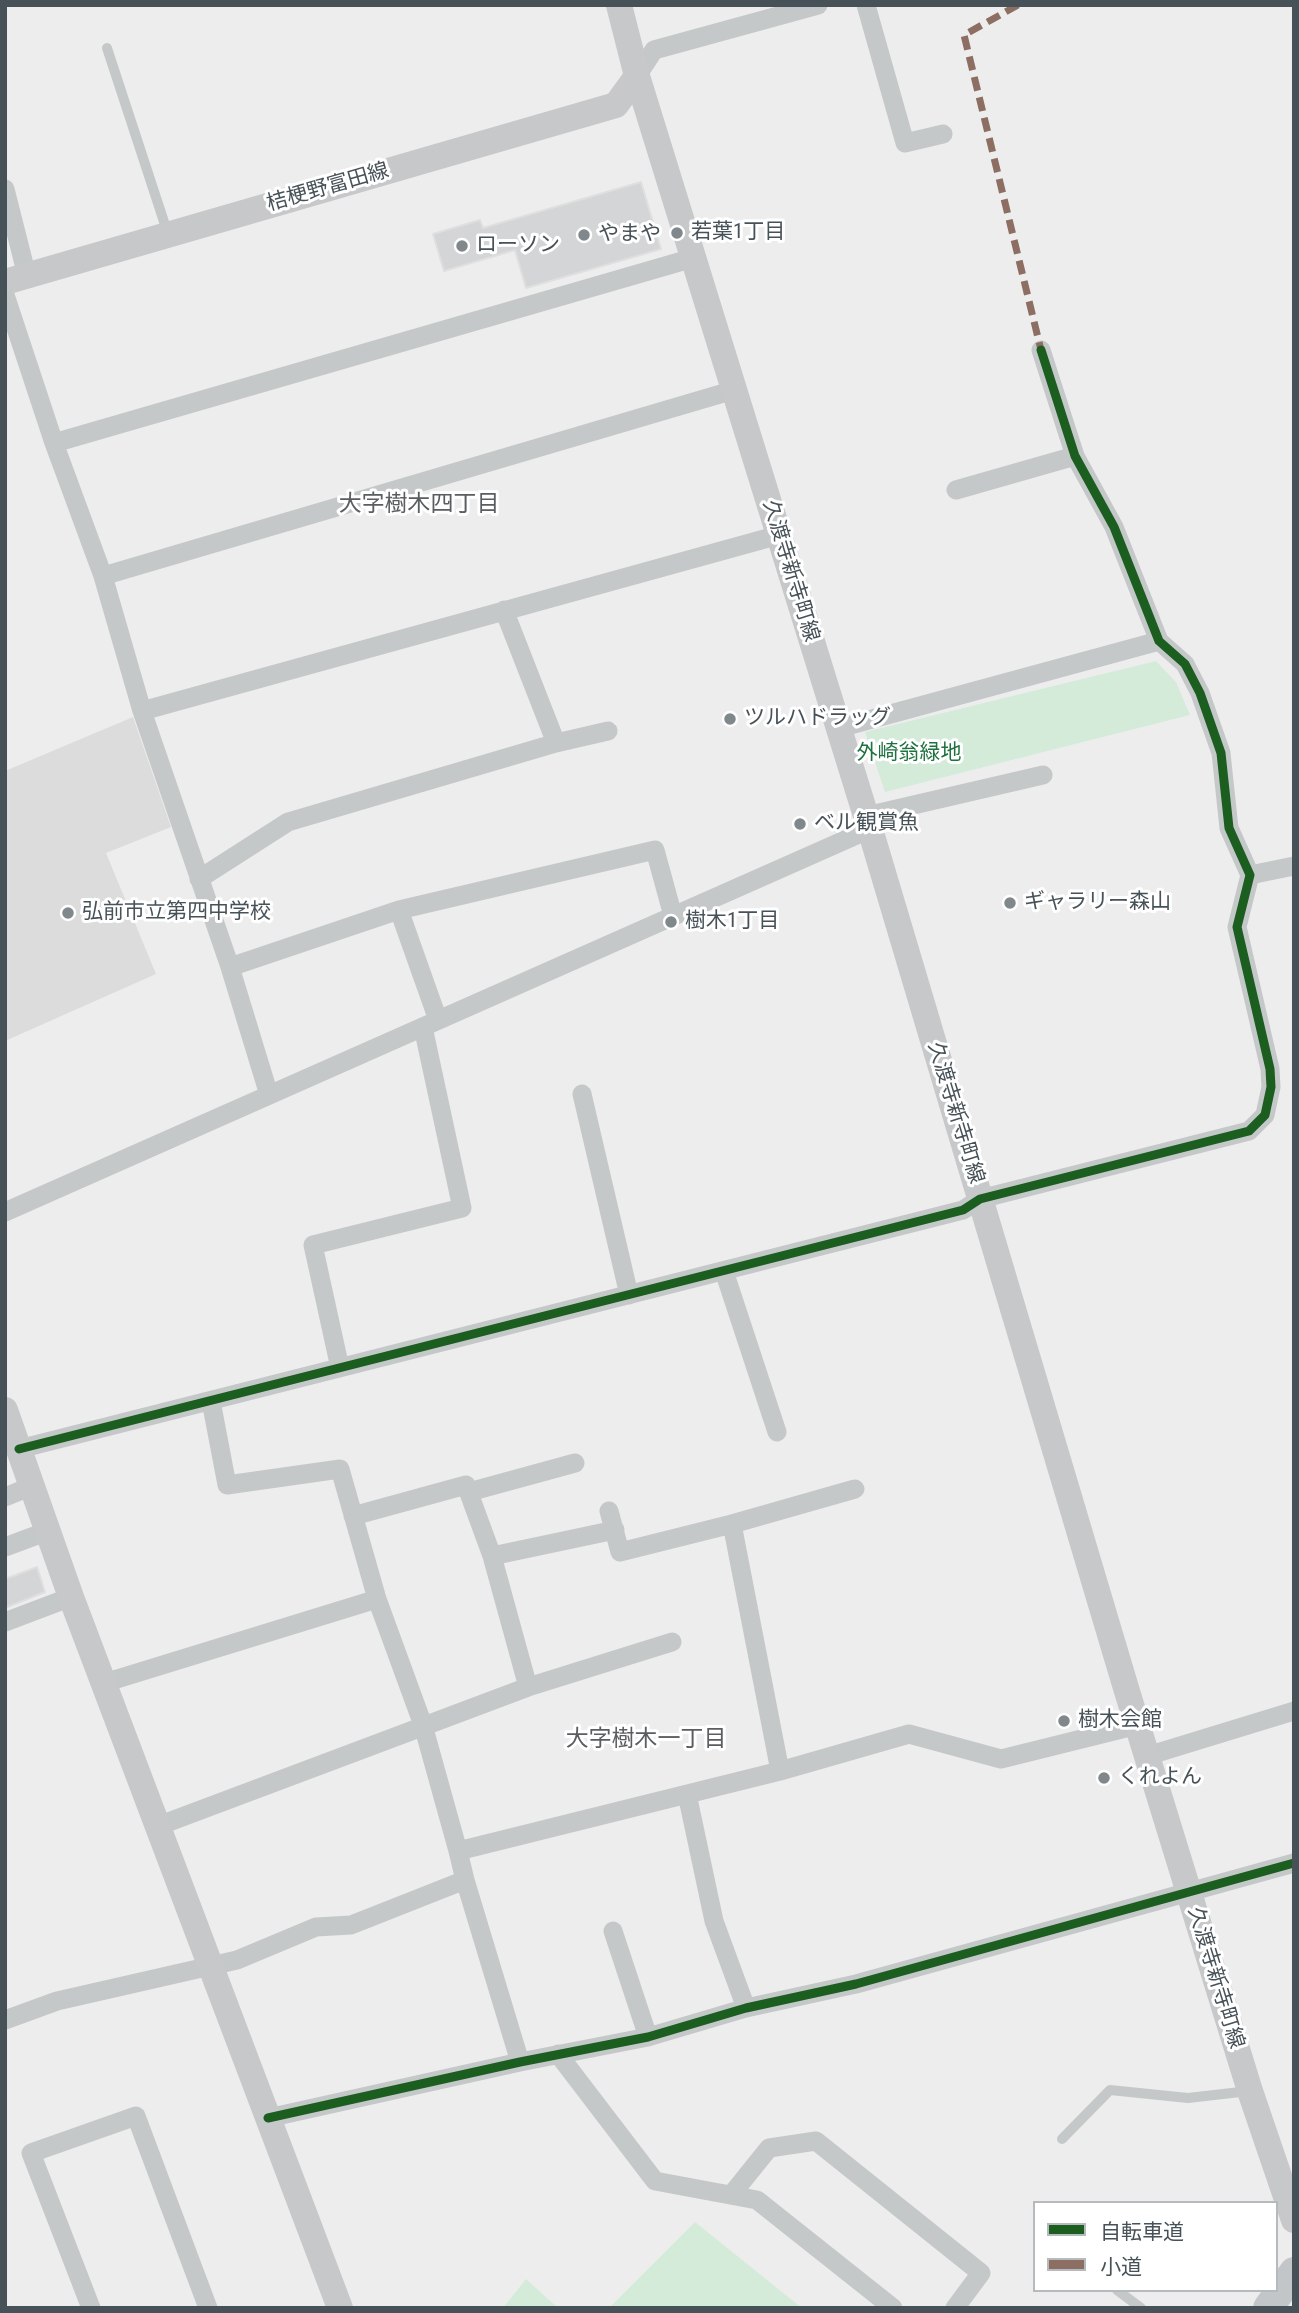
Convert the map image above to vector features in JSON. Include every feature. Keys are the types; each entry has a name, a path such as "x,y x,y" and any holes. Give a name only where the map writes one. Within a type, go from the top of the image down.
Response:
{"main road":[{"name":"久渡寺新寺町線","path":"620,5 637,76 868,823 1188,1894 1294,2220"},
{"name":"桔梗野富田線","path":"16,279 616,105 637,76"},
{"path":"5,1411 71,1597 340,2308"},
{"path":"1268,2308 1294,2272"}],"street":[{"path":"637,76 654,50 818,5"},
{"path":"866,5 905,143 943,134"},
{"path":"5,189 16,279"},
{"path":"54,443 693,258"},
{"path":"5,295 54,443 103,576 142,711 230,967 269,1095"},
{"path":"19,1449 963,1210 980,1199 1250,1131 1265,1115 1271,1087 1270,1069 1237,927 1251,875 1229,828 1221,753 1200,693 1185,664 1159,641 1114,527 1075,456 1041,350"},
{"path":"103,576 734,390"},
{"path":"956,490 1075,456"},
{"path":"142,711 779,535"},
{"path":"504,610 556,743"},
{"path":"839,728 1159,641"},
{"path":"199,878 288,822 556,743 608,731"},
{"path":"5,1212 673,916 868,823 1043,775"},
{"path":"230,967 399,910 655,850 673,916"},
{"path":"1251,875 1294,866"},
{"path":"340,1368 313,1245 462,1208 430,1023 399,910"},
{"path":"582,1094 629,1295"},
{"path":"724,1271 777,1432"},
{"path":"211,1401 227,1485 340,1469 377,1599 423,1725 465,1880 520,2062"},
{"path":"469,1492 575,1462"},
{"path":"353,1516 466,1485 492,1556 528,1687"},
{"path":"5,1497 32,1486"},
{"path":"492,1556 612,1521 620,1552 855,1489"},
{"path":"732,1524 780,1771"},
{"path":"5,1547 48,1531"},
{"path":"5,1622 71,1597"},
{"path":"104,1683 377,1599"},
{"path":"158,1826 528,1687 672,1642"},
{"path":"1147,1756 1294,1711"},
{"path":"458,1851 780,1771 909,1734 1001,1759 1138,1724"},
{"path":"687,1794 714,1921 746,2008"},
{"path":"268,2118 520,2062 648,2037 746,2008 856,1984 1294,1863"},
{"path":"7,2014 237,1960 316,1927 351,1925 465,1880"},
{"path":"613,1931 648,2037"},
{"path":"558,2054 655,2181 757,2200 893,2308"},
{"path":"91,2308 31,2153 136,2116 208,2308"},
{"path":"732,2194 769,2148 816,2141 981,2273 955,2308"}],"lane":[{"path":"107,48 168,235"},
{"path":"1062,2139 1111,2090 1188,2098 1250,2091"},
{"path":"1120,2292 1141,2308"}],"shaded area":[{"name":"弘前市立第四中学校","path":"133,717 171,827 106,853 156,974 5,1041 5,771"}],"green space":[{"name":"外崎翁緑地","path":"1156,661 1176,682 1190,715 885,792 865,732"},
{"path":"695,2222 802,2308 609,2308"},
{"path":"526,2279 558,2308 503,2308"}],"building":[{"name":"やまや","path":"641,182 661,249 526,288 515,250 444,271 433,234 480,220 483,228"},
{"path":"37,1567 45,1592 5,1608 5,1579"}],"marked path":[{"path":"1018,5 964,35 1041,350"}],"cycle path":[{"path":"19,1449 963,1210 980,1199 1249,1131 1265,1115 1271,1087 1270,1069 1237,927 1250,875 1229,828 1221,753 1200,693 1185,664 1159,641 1114,527 1075,456 1041,350"},
{"path":"268,2118 520,2062 648,2037 746,2008 856,1984 1294,1863"}],"place":[{"name":"若葉1丁目","path":"677,233"},
{"name":"やまや","path":"584,235"},
{"name":"ローソン","path":"462,246"},
{"name":"ツルハドラッグ","path":"730,719"},
{"name":"ベル観賞魚","path":"800,824"},
{"name":"ギャラリー森山","path":"1010,903"},
{"name":"弘前市立第四中学校","path":"68,913"},
{"name":"樹木1丁目","path":"671,922"},
{"name":"樹木会館","path":"1064,1721"},
{"name":"くれよん","path":"1104,1778"}],"district":[{"name":"大字樹木四丁目","path":"419,505"},
{"name":"大字樹木一丁目","path":"646,1740"}]}
